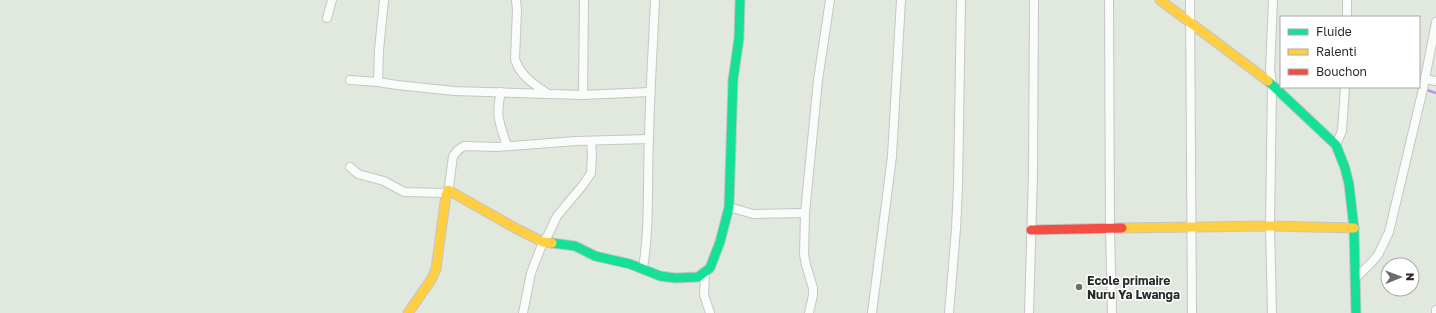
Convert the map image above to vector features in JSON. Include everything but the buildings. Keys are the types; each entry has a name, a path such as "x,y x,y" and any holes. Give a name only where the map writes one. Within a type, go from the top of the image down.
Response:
{"street":[{"path":"327,18 332,0"},
{"path":"378,82 379,50 384,0"},
{"path":"516,0 515,60 517,68 522,74 548,94"},
{"path":"583,95 584,0"},
{"path":"643,268 647,242 648,139 655,0"},
{"path":"448,190 543,242 576,246 595,256 617,260 643,268 660,276 675,278 698,277 705,273 710,268 715,257 725,226 729,207 733,87 739,38 740,0"},
{"path":"809,313 812,303 813,288 805,260 805,213 818,80 830,0"},
{"path":"872,313 892,156 901,0"},
{"path":"949,313 958,187 961,0"},
{"path":"1029,313 1035,85 1034,0"},
{"path":"1109,0 1110,230 1112,313"},
{"path":"1160,0 1272,84 1336,145 1345,168 1349,184 1354,228 1356,313"},
{"path":"1190,0 1192,313"},
{"path":"1272,313 1270,226 1272,84 1270,70 1273,0"},
{"path":"1347,0 1347,16"},
{"path":"1356,278 1378,255 1389,232 1425,79 1436,22"},
{"path":"1425,79 1436,81"},
{"path":"350,80 441,90 583,95 650,92"},
{"path":"1336,145 1342,130 1345,88"},
{"path":"501,92 498,105 498,117 507,146"},
{"path":"408,313 431,280 436,269 452,160 455,153 461,147 648,139"},
{"path":"523,313 531,273 543,242 557,216 591,173 591,141"},
{"path":"350,167 358,174 384,181 404,192 444,193 448,190"},
{"path":"729,207 753,214 805,213"},
{"path":"1031,230 1110,230 1270,226 1354,228"},
{"path":"705,273 704,295 710,313"}],"waterway":[{"path":"1424,89 1436,93"}],"traffic: fast":[{"path":"552,243 575,246 595,256 630,264 660,276 675,278 698,277 710,268 720,242 729,207 733,80 739,38 740,0"},
{"path":"1268,81 1336,145 1345,168 1349,184 1354,228 1356,313"}],"traffic: slow":[{"path":"1160,0 1268,81"},
{"path":"408,313 431,280 436,269 446,195 448,190 515,228 543,242 552,243"},
{"path":"1122,228 1270,226 1354,228"}],"traffic: jam":[{"path":"1031,230 1122,228"}],"place":[{"name":"Ecole primaire Nuru Ya Lwanga","path":"1079,287"}]}
